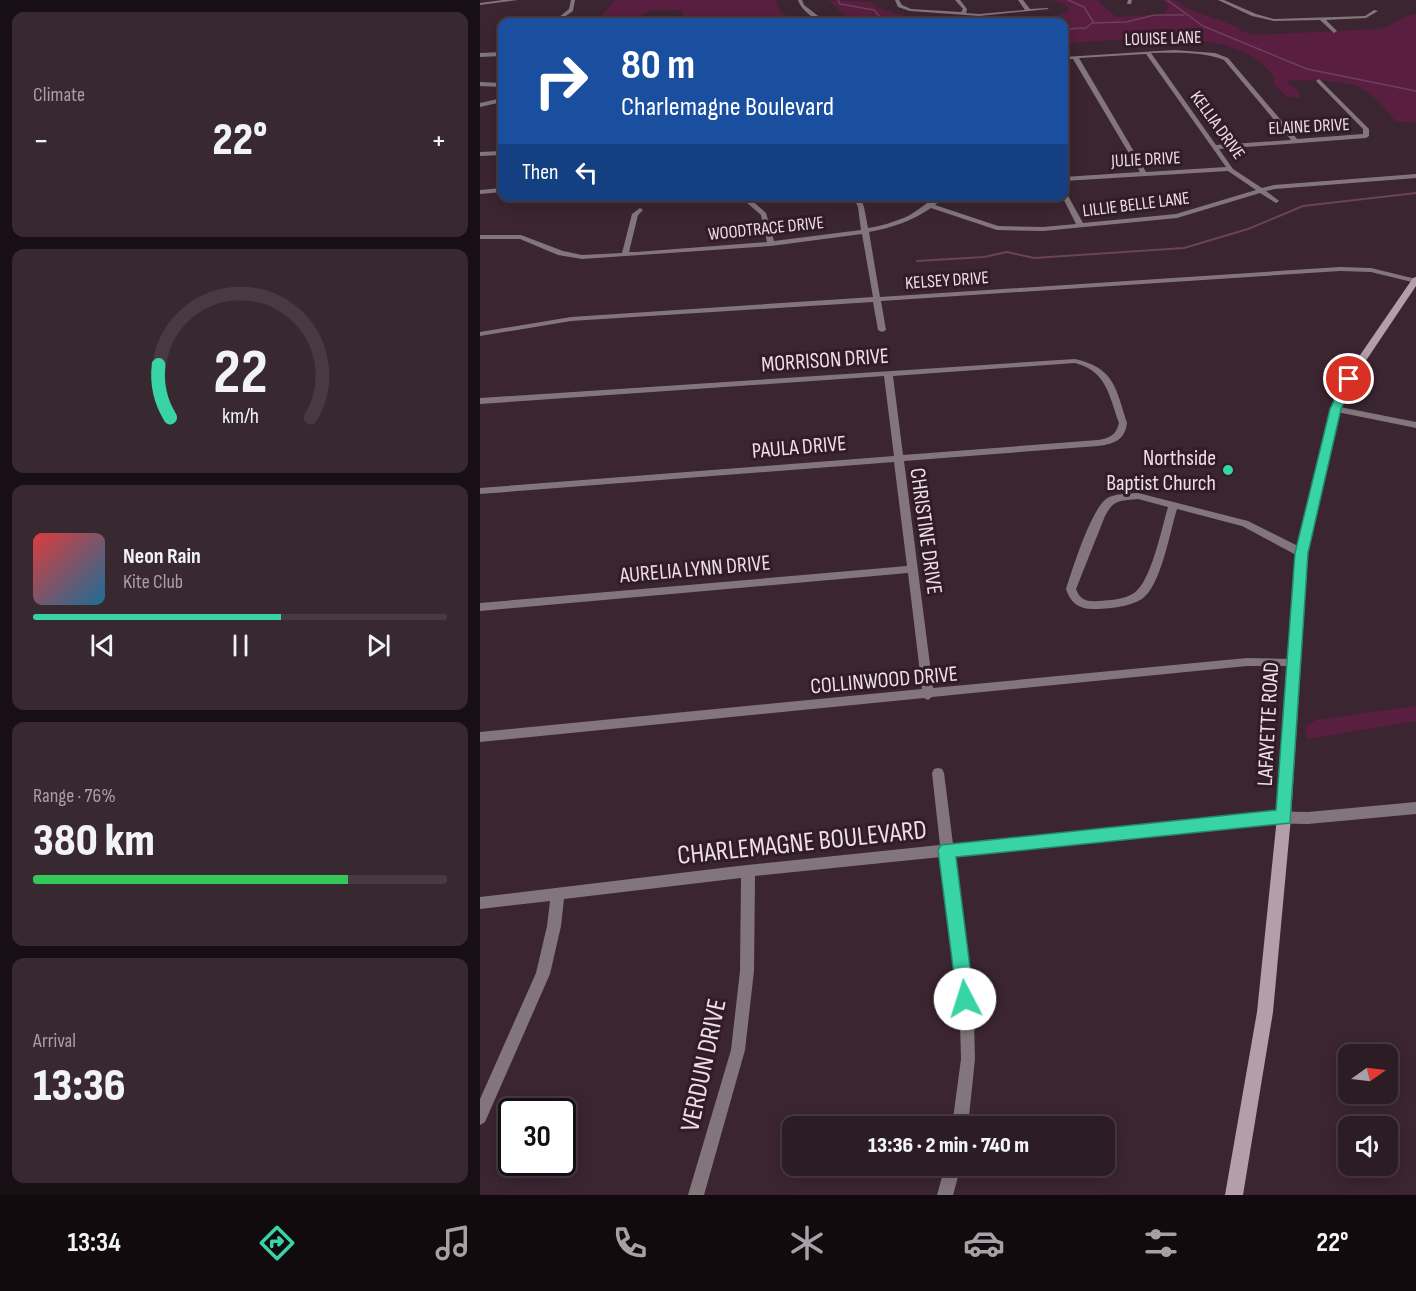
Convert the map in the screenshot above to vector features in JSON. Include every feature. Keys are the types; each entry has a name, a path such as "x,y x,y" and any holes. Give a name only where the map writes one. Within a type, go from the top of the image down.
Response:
{"main road":[{"name":"LAFAYETTE ROAD","path":"1234,1195 1265,1012 1284,818 1292,663 1302,553 1335,409 1350,377 1416,281"}],"street":[{"path":"480,4 516,0"},
{"path":"560,18 571,10 573,0"},
{"path":"800,0 802,6 818,18"},
{"path":"897,0 900,6 910,10 963,14 1047,9"},
{"path":"957,0 965,9 963,14"},
{"path":"1020,0 1029,11"},
{"path":"1220,0 1264,18 1283,21 1366,17 1376,11"},
{"path":"482,11 489,3"},
{"path":"1322,19 1334,31"},
{"name":"LOUISE LANE","path":"1068,58 1202,51 1220,55 1296,142"},
{"name":"KELLIA DRIVE","path":"1148,53 1230,169 1276,201"},
{"path":"480,55 498,54"},
{"path":"1075,57 1144,174"},
{"name":"ELAINE DRIVE","path":"1215,147 1359,138 1367,134 1366,129 1318,81"},
{"path":"480,84 498,85"},
{"path":"480,105 498,101"},
{"path":"480,154 498,153"},
{"name":"JULIE DRIVE","path":"1068,179 1230,169"},
{"name":"LILLIE BELLE LANE","path":"931,206 997,228 1034,230 1186,214 1259,191 1298,184 1416,176"},
{"path":"480,192 498,190"},
{"path":"748,201 764,214 771,244"},
{"path":"857,201 866,233 882,330"},
{"name":"WOODTRACE DRIVE","path":"480,237 521,237 561,253 582,257 771,244 866,233 892,224 931,206 936,201"},
{"path":"1068,201 1081,226"},
{"path":"625,255 635,214 640,210"},
{"name":"KELSEY DRIVE","path":"480,334 571,319 1340,269 1364,269 1416,281"},
{"name":"MORRISON DRIVE","path":"480,401 1045,361 1092,364 1103,372 1123,423 1120,435"},
{"name":"CHRISTINE DRIVE","path":"888,373 928,695"},
{"path":"1335,409 1416,425"},
{"name":"PAULA DRIVE","path":"480,491 1085,444 1111,441 1120,435"},
{"path":"1173,505 1150,580 1142,593 1129,600 1106,604 1086,605 1075,599 1071,589 1108,503 1124,497 1138,496 1245,523 1302,553"},
{"name":"AURELIA LYNN DRIVE","path":"480,607 913,569"},
{"name":"COLLINWOOD DRIVE","path":"480,737 1247,662 1292,663"},
{"path":"938,773 967,1022 968,1059 961,1116"},
{"name":"CHARLEMAGNE BOULEVARD","path":"480,903 748,871 1264,817 1308,818 1416,808"},
{"name":"VERDUN DRIVE","path":"696,1195 738,1050 747,970 748,871"},
{"path":"480,1117 543,974 554,926 558,894"},
{"path":"945,1195 950,1176"}],"shaded area":[{"path":"616,0 775,0 781,12 790,18 683,18 682,10 652,11 633,18 599,18"},
{"path":"829,0 872,2 884,10 922,18 847,18"},
{"path":"1050,0 1097,0 1116,17 1163,14 1169,7 1162,0 1174,0 1186,8 1238,27 1239,30 1253,35 1378,29 1416,14 1416,123 1395,121 1372,96 1361,88 1349,84 1286,81 1298,91 1301,98 1287,97 1273,83 1274,77 1257,60 1234,48 1207,42 1146,38 1068,43 1068,18 1045,18 1070,10 1065,4"},
{"path":"1416,706 1416,721 1307,739 1305,727 1316,720"}],"waterway":[{"path":"838,0 840,4 874,10 884,18"},
{"path":"1068,0 1084,7 1094,23"},
{"path":"1167,0 1203,26 1307,69 1416,91"},
{"path":"1094,23 1126,22 1155,15 1184,15"},
{"path":"1068,29 1086,28 1094,23"},
{"path":"917,261 984,257 1007,252 1034,258 1184,248 1248,229 1303,206 1416,193"}],"place":[{"name":"Northside Baptist Church","path":"1228,470"}],"route":[{"path":"965,999 946,850 1264,817 1284,818 1292,663 1302,553 1335,409 1349,379"}]}
